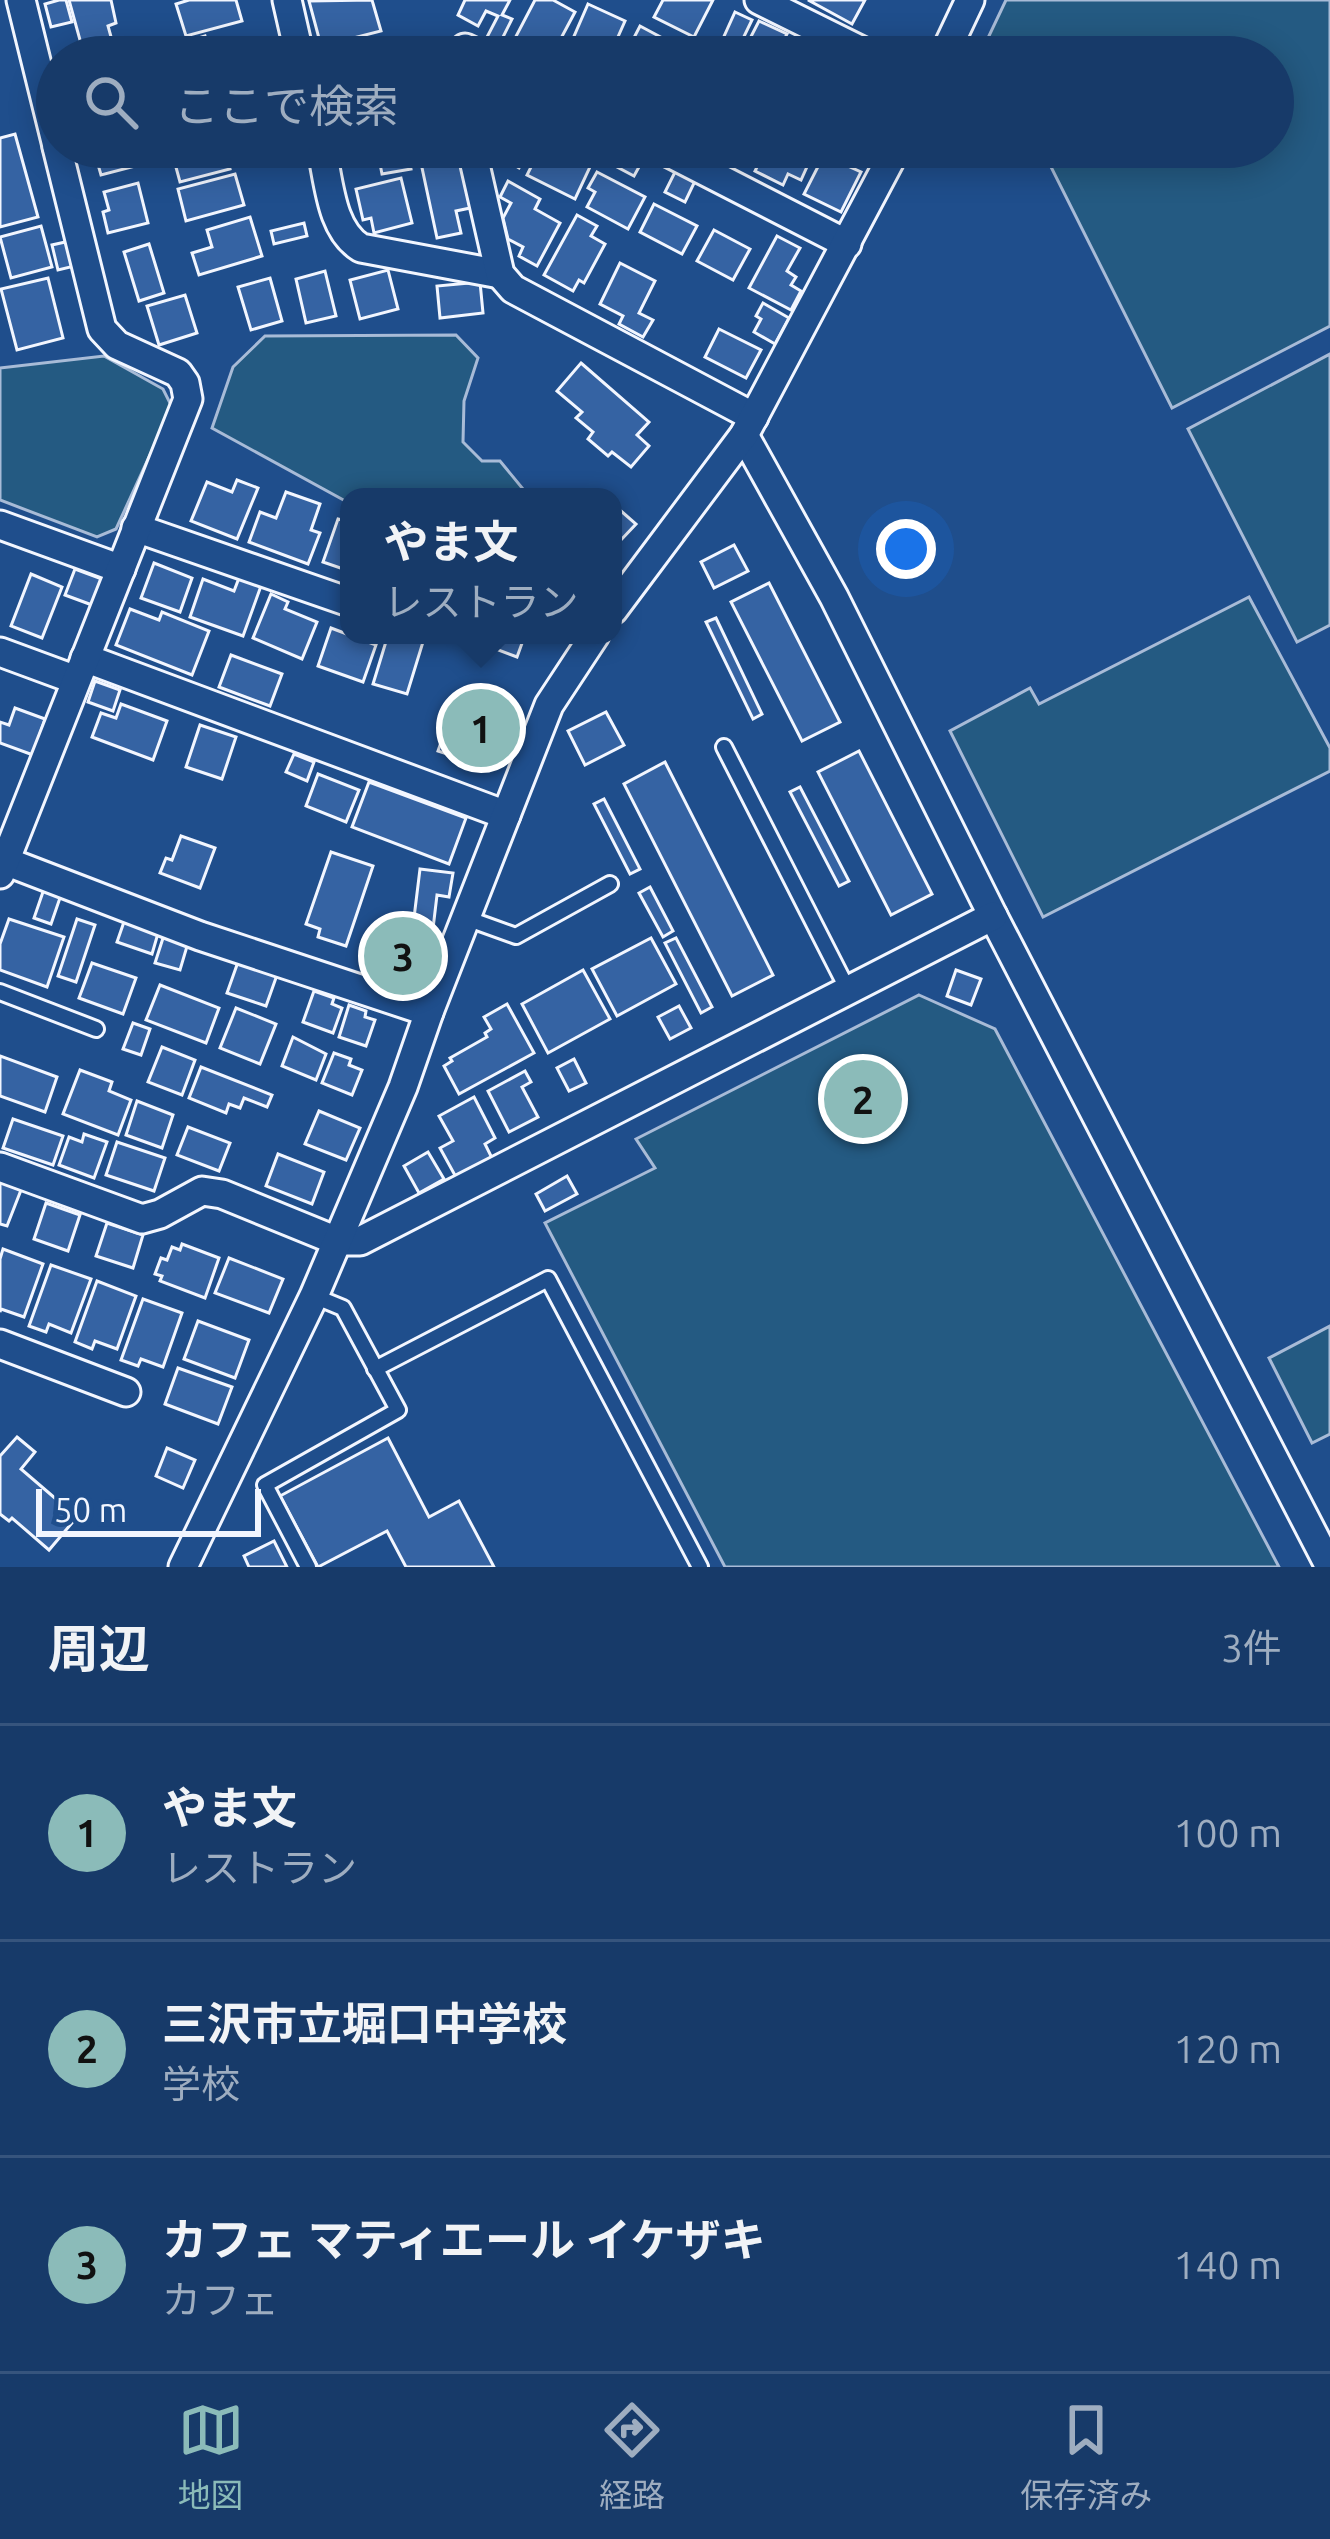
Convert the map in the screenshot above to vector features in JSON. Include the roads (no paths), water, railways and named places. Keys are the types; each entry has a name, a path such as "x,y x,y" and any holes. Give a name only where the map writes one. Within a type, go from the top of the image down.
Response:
{"street":[{"path":"21,0 36,61"},
{"path":"287,0 295,36"},
{"path":"759,0 832,36"},
{"path":"953,36 970,0"},
{"path":"62,168 102,329 117,345 178,373 188,399 3,868 429,1012"},
{"path":"326,168 339,223 347,239 361,248 500,274"},
{"path":"476,168 500,274 513,289 749,426 993,916 1330,1567"},
{"path":"699,168 847,244"},
{"path":"622,598 749,426 886,168"},
{"path":"0,525 121,568"},
{"path":"136,528 340,599"},
{"path":"191,1562 404,1087 549,705 589,644"},
{"path":"0,652 81,669 506,815"},
{"path":"0,1167 142,1219 202,1191 222,1194 337,1241 360,1241 993,916"},
{"path":"0,1344 126,1392"}],"lane":[{"path":"724,748 848,991"},
{"path":"466,918 517,935 610,884"},
{"path":"0,992 96,1029"},
{"path":"376,1369 548,1280 700,1567"},
{"path":"308,1567 266,1485 398,1410 343,1308 314,1296"}],"place":[{"name":"やま文","path":"481,728"},
{"name":"カフェ マティエール イケザキ","path":"403,956"},
{"name":"三沢市立堀口中学校","path":"863,1099"}]}
